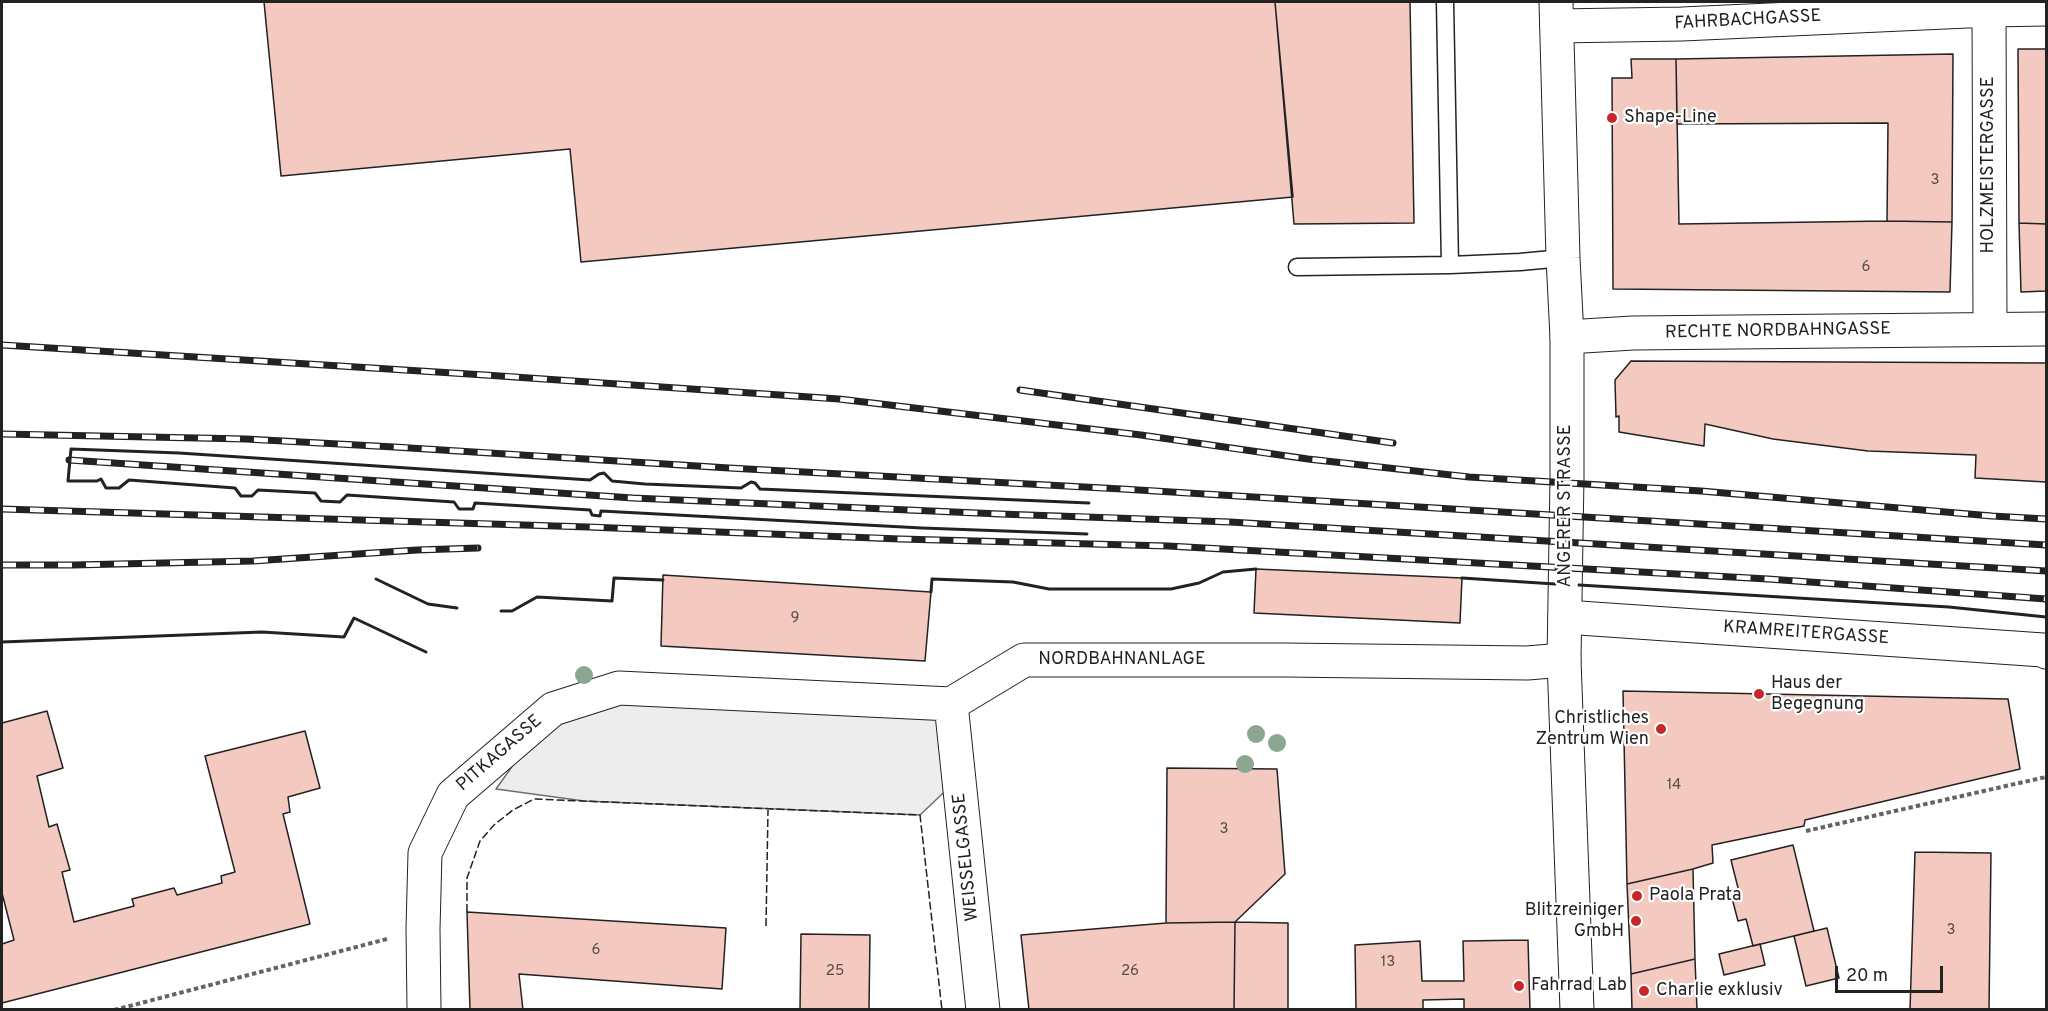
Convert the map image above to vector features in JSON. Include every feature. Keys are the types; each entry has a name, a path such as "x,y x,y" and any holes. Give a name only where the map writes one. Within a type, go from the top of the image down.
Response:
{"street":[{"name":"FAHRBACHGASSE","path":"1556,14 1682,24 1989,6 2046,9"},
{"name":"HOLZMEISTERGASSE","path":"1989,6 1990,329"},
{"name":"ANGERER STRASSE","path":"1556,14 1567,336 1564,660 1577,1010"},
{"name":"RECHTE NORDBAHNGASSE","path":"1567,336 1633,333 2046,329"},
{"name":"KRAMREITERGASSE","path":"1565,617 2046,652"},
{"name":"NORDBAHNANLAGE","path":"951,704 1024,660 1527,663 1564,660"},
{"name":"PITKAGASSE","path":"424,1010 425,853 453,795 553,709 620,688 951,704"},
{"name":"WEISSELGASSE","path":"951,704 983,1010"}],"lane":[{"path":"1445,2 1450,265"},
{"path":"1297,267 1450,265 1563,258"}],"path":[{"path":"1806,831 2046,777"},
{"path":"114,1010 423,929"}],"shaded area":[{"path":"619,688 951,704 959,778 920,815 584,801 496,789 553,709"}],"building":[{"path":"264,2 1275,2 1293,197 581,262 570,149 281,176"},
{"path":"1275,2 1410,2 1414,223 1294,224"},
{"path":"2018,49 2046,49 2046,224 2019,223"},
{"path":"1953,54 1952,222 1887,221 1888,123 1677,124 1676,59"},
{"path":"1631,59 1676,59 1679,224 1952,222 1950,292 1613,289 1612,78 1632,78"},
{"path":"2019,223 2046,224 2046,291 2021,292"},
{"path":"1631,361 2046,363 2046,482 1975,478 1976,455 1868,451 1773,439 1705,424 1704,446 1619,432 1619,416 1616,417 1615,380"},
{"path":"1256,569 1462,578 1460,623 1254,613"},
{"path":"663,575 931,592 925,661 661,646"},
{"path":"1623,691 2008,699 2020,769 1805,820 1804,826 1712,845 1713,863 1627,884"},
{"path":"47,711 63,768 37,776 49,827 57,824 70,870 62,872 74,922 134,906 132,899 174,888 177,895 222,883 221,876 235,872 205,756 305,731 320,788 288,797 290,812 283,814 310,924 2,1003 2,944 14,940 2,893 2,723"},
{"path":"1167,768 1277,769 1285,874 1235,922 1166,923"},
{"path":"1793,845 1814,931 1753,946 1746,919 1738,921 1732,898 1740,896 1731,860"},
{"path":"1915,852 1991,853 1989,1010 1910,1010"},
{"path":"1693,869 1695,959 1631,974 1627,884"},
{"path":"467,912 726,928 722,989 519,974 523,1010 470,1010"},
{"path":"1235,922 1234,1010 1029,1010 1021,935 1166,923"},
{"path":"1235,922 1288,923 1288,1010 1234,1010"},
{"path":"1827,928 1839,978 1806,986 1794,936"},
{"path":"801,934 870,935 869,1010 800,1010"},
{"path":"1528,940 1530,1010 1464,1010 1464,999 1423,1000 1423,1010 1356,1010 1355,945 1420,941 1422,981 1464,981 1463,941"},
{"path":"1760,944 1765,965 1724,975 1719,954"},
{"path":"1695,959 1697,1010 1632,1010 1631,974"}],"railway":[{"path":"2,345 839,399 1141,435 1308,459 1469,477 1701,491 2046,519"},
{"path":"1020,390 1393,443"},
{"path":"2,434 246,439 394,447 2046,545"},
{"path":"69,460 633,498 1230,522 2046,571"},
{"path":"2,509 1168,546 1768,579 2046,599"},
{"path":"2,565 253,561 478,548"}],"fence":[{"path":"467,912 467,878 480,841 494,825 513,810 534,799 920,815 942,1010"},
{"path":"766,926 768,810"}],"wall":[{"path":"1087,534 922,528 601,511 600,516 592,515 590,510 475,503 473,509 459,509 454,502 347,495 340,502 321,501 315,493 258,490 252,496 241,496 235,488 129,480 119,488 106,488 101,479 68,481 71,449 179,453 590,480 604,473 612,481 645,484 741,488 751,482 760,489 1089,503"},
{"path":"931,592 932,579 1013,582 1049,589 1171,589 1199,583 1223,572 1256,569"},
{"path":"501,611 512,611 537,597 612,601 614,578 663,580"},
{"path":"1462,578 1555,584"},
{"path":"376,579 428,604 457,608"},
{"path":"1579,585 1949,607 2046,617"},
{"path":"2,642 262,632 344,637 354,618 426,652"}],"place":[{"name":"Shape-Line","path":"1612,118"},
{"name":"Haus der Begegnung","path":"1759,694"},
{"name":"Christliches Zentrum Wien","path":"1661,729"},
{"name":"Paola Prata","path":"1637,896"},
{"name":"Blitzreiniger GmbH","path":"1636,921"},
{"name":"Fahrrad Lab","path":"1519,986"},
{"name":"Charlie exklusiv","path":"1644,991"}]}
